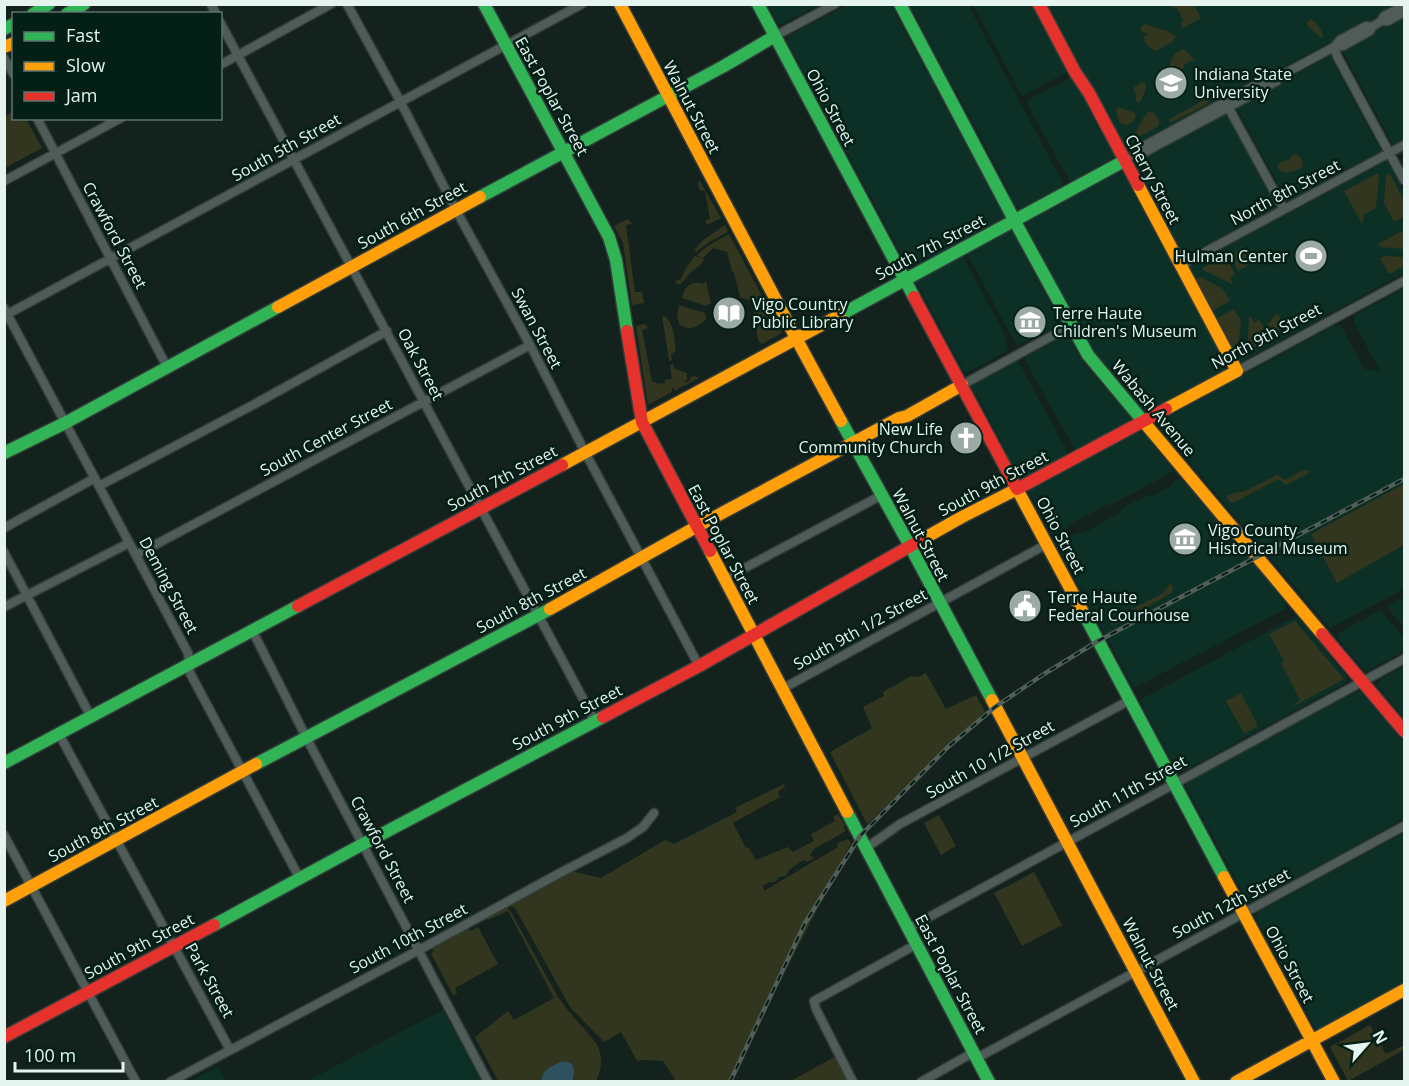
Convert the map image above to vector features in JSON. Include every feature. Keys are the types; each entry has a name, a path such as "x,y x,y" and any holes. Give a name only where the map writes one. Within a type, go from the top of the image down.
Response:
{"main road":[{"path":"36,12 49,4"},
{"name":"East Poplar Street","path":"484,4 609,237 613,248 642,422 989,1082"},
{"name":"Walnut Street","path":"620,4 1194,1082"},
{"name":"Ohio Street","path":"758,4 1334,1082"},
{"name":"Wabash Avenue","path":"900,4 1092,361 1404,730"},
{"name":"Cherry Street","path":"1038,4 1075,72 1128,158 1181,267 1237,371"},
{"name":"South 6th Street","path":"4,453 65,423 564,150 724,66 775,36"},
{"name":"South 7th Street","path":"4,763 642,422 1128,158"},
{"name":"North 9th Street","path":"1143,421 1237,371"},
{"name":"South 8th Street","path":"4,901 306,737 539,615 852,442 907,416 962,385"},
{"name":"South 9th Street","path":"4,1037 699,666 972,511 1143,421"},
{"path":"1236,1082 1404,990"}],"street":[{"path":"222,64 331,4"},
{"name":"Swan Street","path":"347,4 699,666"},
{"name":"South 5th Street","path":"6,313 111,260 582,4"},
{"name":"South 6th Street","path":"775,36 834,4"},
{"path":"1128,158 1144,146 1227,104 1274,75 1280,76 1334,47 1343,46 1370,31 1384,16 1404,7"},
{"path":"1381,21 1388,21 1404,12"},
{"name":"Oak Street","path":"222,26 595,721"},
{"path":"1334,47 1404,180"},
{"path":"4,58 12,72"},
{"path":"1227,104 1284,209"},
{"name":"Crawford Street","path":"38,120 167,367"},
{"path":"4,181 117,120"},
{"name":"North 8th Street","path":"1181,267 1190,260 1404,145"},
{"name":"North 9th Street","path":"1237,371 1404,281"},
{"name":"Deming Street","path":"6,313 188,653 190,673 300,879"},
{"name":"South 8th Street","path":"962,385 1072,325"},
{"path":"4,528 251,406 387,331"},
{"name":"South Center Street","path":"136,555 530,345"},
{"path":"724,579 882,495"},
{"path":"4,607 129,543"},
{"name":"South 9th 1/2 Street","path":"782,689 1047,544"},
{"path":"4,552 90,717"},
{"name":"Crawford Street","path":"252,630 488,1082"},
{"name":"South 11th Street","path":"909,928 1404,659"},
{"name":"South 10 1/2 Street","path":"866,848 900,824 1130,700"},
{"name":"Park Street","path":"59,734 230,1050"},
{"name":"South 10th Street","path":"170,1082 627,838 643,827 654,813"},
{"name":"South 12th Street","path":"922,1081 1136,971 1404,826"},
{"path":"4,835 136,1082"},
{"path":"853,1082 814,1001 917,944"}],"shaded area":[{"path":"768,5 819,5 780,25"},
{"path":"847,5 891,5 1004,212 1004,218 939,254 910,267 787,41 788,36"},
{"path":"907,5 968,5 1062,181 1062,186 1022,208 1014,205 1009,196 1010,193 956,91 953,90 913,11"},
{"path":"973,5 1032,5 1067,72 1022,96"},
{"name":"Indiana State University","path":"1045,5 1400,5 1245,88 1237,89 1221,97 1217,103 1125,151"},
{"path":"1176,5 1194,5 1201,18 1183,28 1180,23 1184,21 1177,8 1172,9"},
{"path":"1404,15 1404,139 1393,145 1342,50"},
{"path":"1311,19 1321,31 1323,36 1321,38 1307,25"},
{"path":"1144,24 1176,36 1172,42 1156,51 1148,46 1143,37 1148,34 1140,31"},
{"path":"1184,49 1195,60 1187,63 1180,74 1173,78 1169,76 1172,59 1176,53"},
{"name":"Indiana State University","path":"1330,56 1381,151 1287,201 1236,107"},
{"path":"1072,77 1086,98 1086,104 1099,130 1104,132 1115,155 1070,182 1027,104 1028,100"},
{"path":"1142,82 1146,86 1139,103 1136,101 1133,88"},
{"path":"1208,98 1210,100 1207,104 1169,122 1169,119"},
{"path":"1118,107 1136,115 1133,122 1126,125 1121,124 1116,110"},
{"path":"1149,111 1159,119 1159,125 1134,139 1132,136"},
{"path":"12,112 12,120 27,120 42,148 5,168 5,116"},
{"name":"Indiana State University","path":"1221,115 1229,119 1276,206 1183,257 1133,163 1150,152 1155,153 1170,145 1172,141"},
{"path":"1294,154 1301,159 1303,167 1283,172 1277,167 1280,162 1288,160"},
{"path":"1386,161 1404,192 1404,273 1239,363 1188,268"},
{"path":"1117,171 1123,173 1227,362 1225,370 1148,411 1142,409 1131,397 1131,393 1117,377 1112,376 1094,354 1026,227 1027,220"},
{"path":"1378,173 1376,208 1363,215 1362,224 1344,191"},
{"path":"1390,174 1404,200 1404,217 1394,222 1384,203 1386,176"},
{"path":"700,181 721,218 707,225 705,221 710,219 705,191 699,190 698,182"},
{"path":"628,219 632,224 626,225 635,292 642,292 644,303 632,305 623,243 614,226"},
{"path":"725,225 728,232 696,252 695,249 703,240"},
{"path":"1009,229 1013,230 1021,243 1020,247 1053,309 1057,310 1062,320 1060,325 1018,346 967,254"},
{"path":"1404,230 1404,249 1380,247 1378,244"},
{"path":"729,234 770,311 770,318 763,322 753,322 752,319 755,317 752,301 740,297 727,252 713,248 703,258 701,264 679,285 675,281 681,279 695,256 702,258 697,255"},
{"path":"1242,246 1251,263 1238,271 1231,258"},
{"path":"960,255 1004,333 1008,347 1005,352 966,373 916,282"},
{"path":"1225,255 1235,274 1230,277 1233,284 1202,268"},
{"path":"1404,257 1404,266 1389,274 1380,258"},
{"path":"1200,277 1223,289 1230,301 1212,311 1196,279"},
{"path":"706,281 711,303 706,306 682,298 689,285 703,284"},
{"path":"1404,288 1404,484 1311,534 1337,583 1404,545 1404,589 1330,628 1160,427 1158,421 1336,325 1343,329 1364,369 1380,371 1354,322 1354,317"},
{"path":"679,305 705,313 706,319 694,327 687,328 680,325 677,317"},
{"path":"1234,309 1241,321 1238,346 1233,349 1217,318"},
{"path":"1277,313 1286,329 1271,331 1267,325"},
{"path":"662,315 669,321 675,340 676,350 671,355 672,360 669,361"},
{"path":"1249,317 1254,322 1260,320 1270,339 1247,351"},
{"path":"774,320 782,333 762,344 757,336 758,325 763,327 764,324"},
{"path":"645,324 648,328 642,330 652,382 665,383 665,380 672,379 670,365 673,364 675,369 687,373 687,380 683,383 689,381 691,377 699,378 674,391 672,388 672,392 648,405 636,326"},
{"path":"1064,334 1071,337 1084,364 1119,404 1122,404 1131,417 1130,421 1077,450 1025,360 1026,356"},
{"path":"1017,359 1068,453 1027,477 1021,478 1016,474 977,396 973,394 970,387 982,377 987,377"},
{"path":"1139,432 1144,434 1173,471 1053,535 1051,534 1029,490"},
{"path":"1304,470 1310,471 1285,485 1277,480 1235,502 1230,502 1227,498 1228,495 1243,492 1277,475 1285,480"},
{"path":"1180,479 1285,601 1286,606 1285,609 1134,688 1057,545 1078,532 1083,533 1148,495 1152,496 1171,486 1175,480"},
{"path":"1404,484 1404,545 1337,583 1311,534"},
{"path":"1171,584 1174,589 1170,594 1117,624 1111,625 1110,621 1163,593"},
{"path":"1404,597 1404,628 1387,607"},
{"path":"1379,611 1404,638 1404,651 1367,671 1338,638 1338,635"},
{"path":"1293,618 1299,619 1346,676 1346,682 1184,771 1175,768 1140,700"},
{"path":"1295,621 1344,679 1294,706 1300,700 1281,663 1284,661 1269,634"},
{"path":"1404,667 1404,718 1378,684 1380,679"},
{"path":"926,673 946,709 976,695 985,712 867,824 830,752 872,728 863,707 884,696 883,692 911,676 918,677"},
{"path":"1358,691 1404,743 1404,819 1252,902 1248,902 1186,785"},
{"path":"1241,693 1258,726 1244,734 1226,701"},
{"path":"784,784 785,787 778,792 780,797 733,823 746,848 748,847 756,860 788,847 793,852 814,841 811,834 835,821 833,817 838,814 846,831 814,849 810,855 814,858 807,862 803,860 789,870 786,876 779,877 775,882 769,882 763,886 764,891 838,847 837,843 848,839 851,843 729,1081 676,1081 663,1061 637,1061 621,1032 604,1042 570,1007 515,908 508,905 571,871 601,878 665,840 674,844 737,812 735,808"},
{"path":"939,815 956,846 941,855 924,823"},
{"path":"1404,833 1404,983 1321,1028 1315,1028 1256,915"},
{"path":"1034,872 1062,925 1022,946 994,893"},
{"path":"506,907 511,912 558,997 597,1044 601,1063 596,1081 573,1081 574,1069 570,1064 561,1062 547,1071 542,1081 498,1081 475,1037 508,1011 514,1020 554,998 508,911 487,919"},
{"path":"478,927 498,964 455,988 457,994 453,995 431,954 435,949 430,948 467,928 471,931"},
{"path":"443,1010 481,1081 307,1081"},
{"path":"1370,1025 1386,1054 1404,1045 1404,1050 1348,1081 1330,1047"},
{"path":"836,1056 850,1082 789,1082"},
{"path":"218,1067 226,1081 191,1081"}],"water":[{"path":"560,1062 572,1064 573,1081 542,1081 545,1071"}],"railway":[{"path":"730,1082 805,923 860,836 948,747 995,707 1098,641 1404,479"}],"traffic: fast":[{"path":"36,12 49,4"},
{"path":"70,12 84,4"},
{"path":"484,4 609,237 616,260 627,331"},
{"path":"758,4 914,297"},
{"path":"900,4 1088,355 1143,421"},
{"path":"4,29 12,25"},
{"path":"480,197 724,66 775,36"},
{"path":"840,315 1124,161"},
{"path":"4,453 65,423 278,307"},
{"path":"841,421 992,700"},
{"path":"4,763 298,606"},
{"path":"256,764 550,609"},
{"path":"1085,616 1224,877"},
{"path":"214,925 603,717"},
{"path":"847,812 989,1082"}],"traffic: slow":[{"path":"620,4 841,421"},
{"path":"4,47 12,44"},
{"path":"1138,185 1237,371 1166,409"},
{"path":"278,307 480,197"},
{"path":"562,465 840,315"},
{"path":"550,609 696,527 962,385"},
{"path":"1143,421 1322,634"},
{"path":"921,540 1017,489 1085,616"},
{"path":"710,551 847,812"},
{"path":"992,700 1194,1082"},
{"path":"4,901 256,764"},
{"path":"1224,877 1334,1082"},
{"path":"1236,1082 1404,990"}],"traffic: jam":[{"path":"1039,4 1138,185"},
{"path":"914,297 1017,489 1166,409"},
{"path":"627,331 642,422 710,551"},
{"path":"298,606 562,465"},
{"path":"603,717 699,666 921,540"},
{"path":"1322,634 1404,731"},
{"path":"4,1037 214,925"}],"place":[{"name":"Indiana State University","path":"1171,83"},
{"name":"Hulman Center","path":"1311,256"},
{"name":"Vigo Country Public Library","path":"729,313"},
{"name":"Terre Haute Children's Museum","path":"1030,322"},
{"name":"New Life Community Church","path":"966,438"},
{"name":"Vigo County Historical Museum","path":"1185,539"},
{"name":"Terre Haute Federal Courhouse","path":"1025,606"}]}
